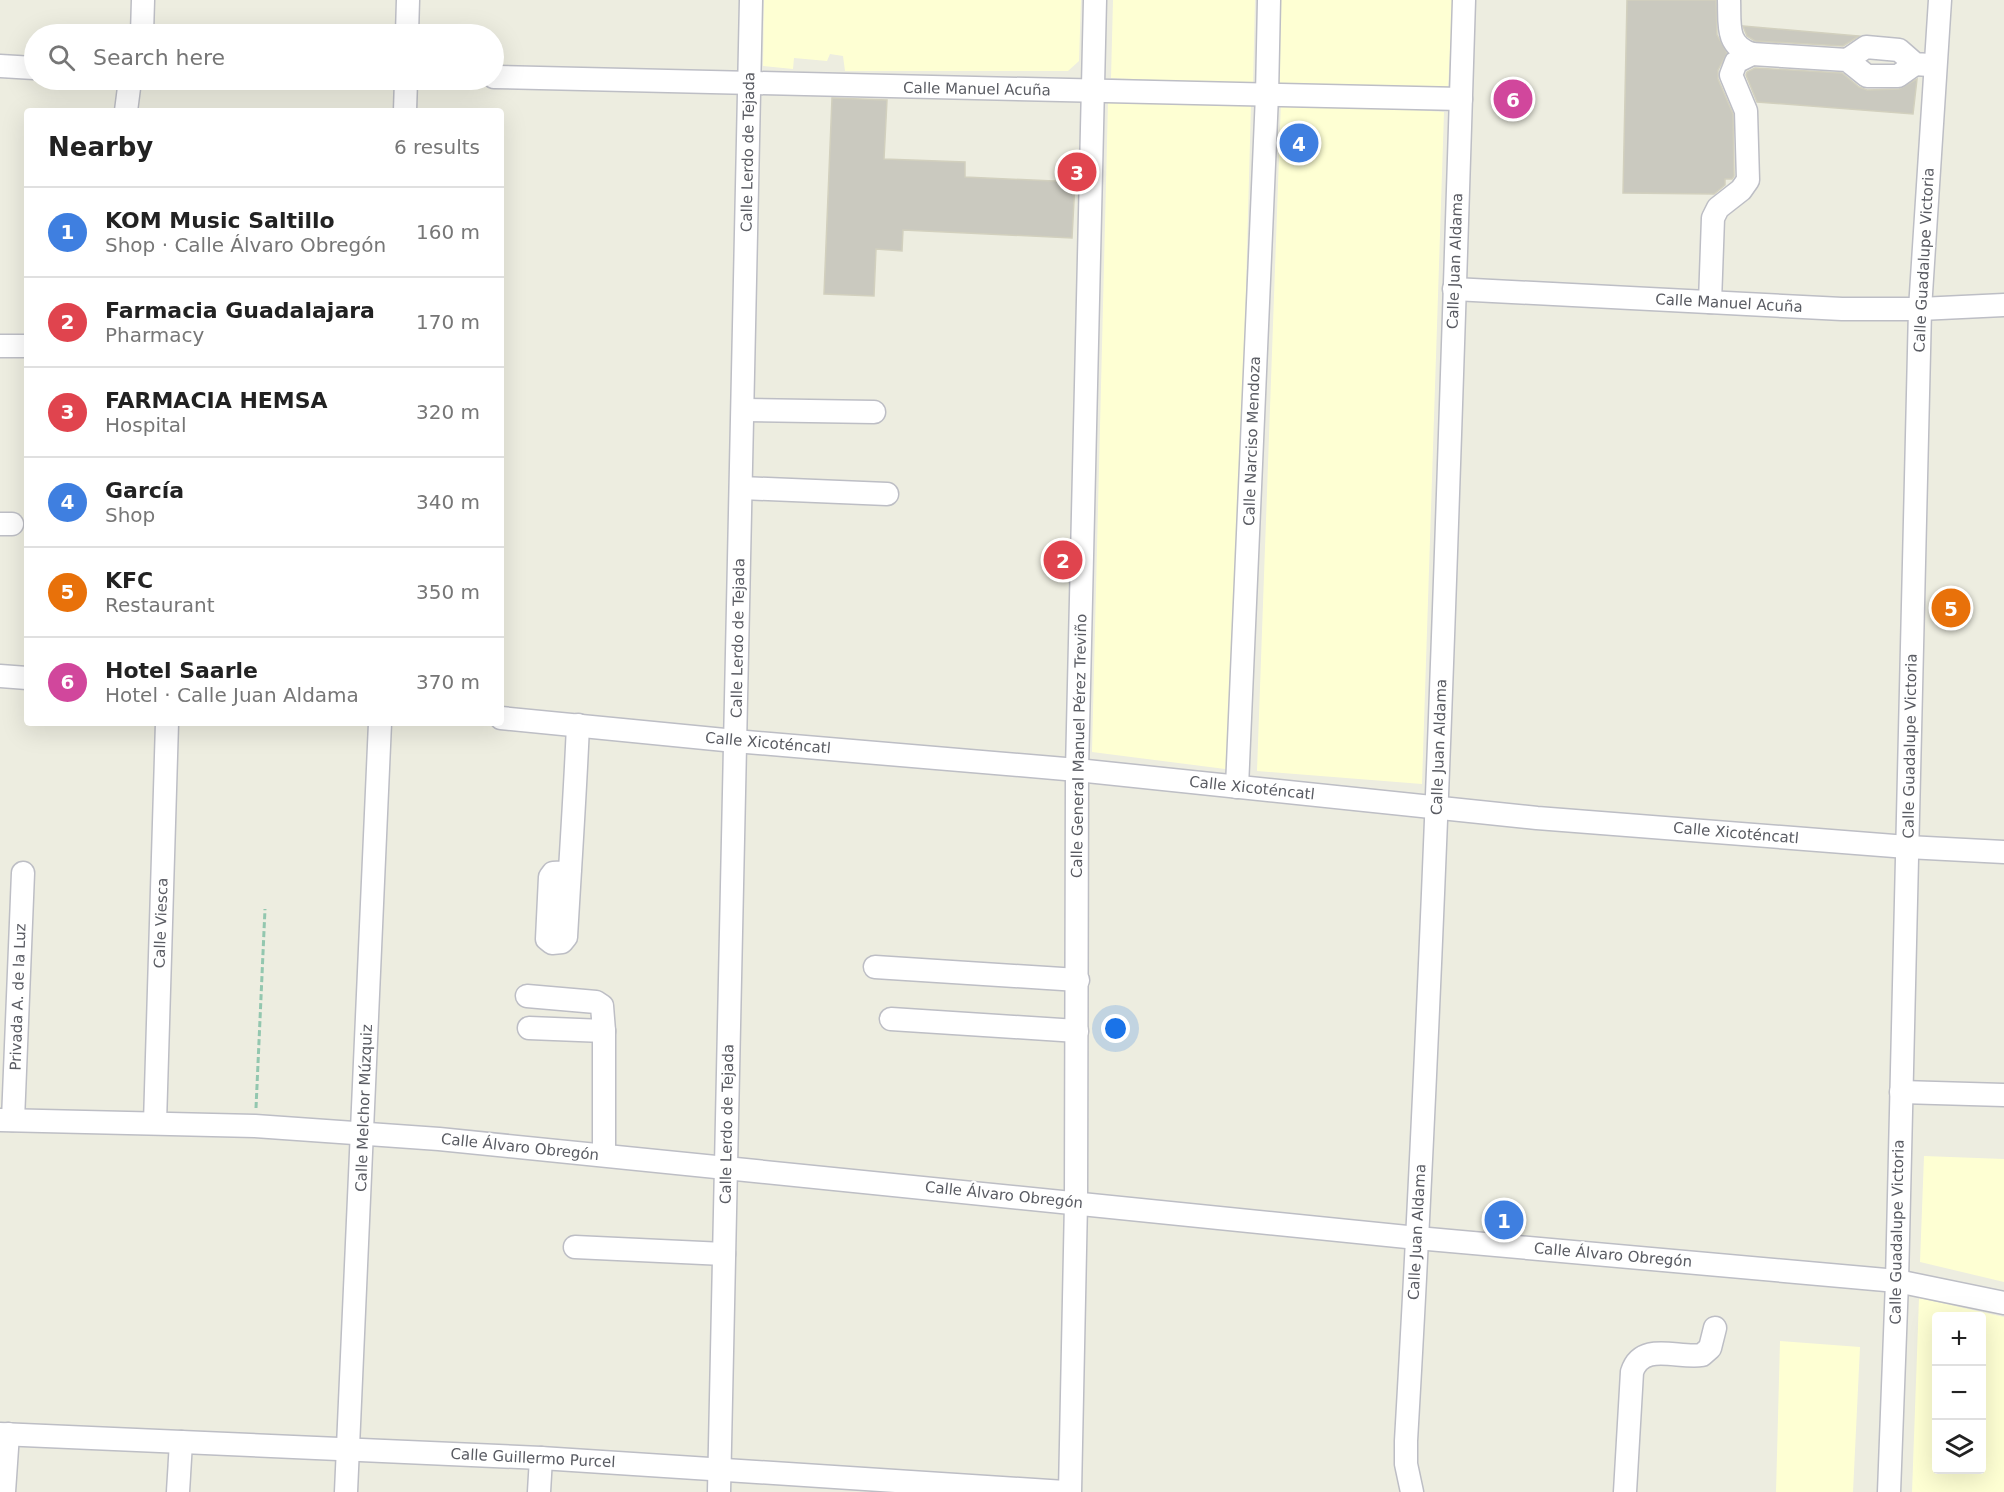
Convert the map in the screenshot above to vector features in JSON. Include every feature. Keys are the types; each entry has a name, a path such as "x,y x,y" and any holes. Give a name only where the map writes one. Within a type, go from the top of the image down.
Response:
{"street":[{"path":"142,24 143,0"},
{"path":"408,0 408,24"},
{"name":"Calle Lerdo de Tejada","path":"719,1481 751,0"},
{"name":"Calle General Manuel Pérez Treviño","path":"1068,1492 1076,1202 1077,770 1095,0"},
{"name":"Calle Narciso Mendoza","path":"1237,786 1267,95 1269,0"},
{"name":"Calle Juan Aldama","path":"1412,1492 1406,1464 1406,1441 1418,1238 1437,807 1464,0"},
{"path":"1730,0 1731,37 1740,50 1752,54 1847,60 1867,76 1898,76 1926,64"},
{"name":"Calle Guadalupe Victoria","path":"1889,1492 1897,1281 1926,64 1940,0"},
{"path":"1710,302 1715,213 1742,190 1748,180 1746,111 1731,75 1736,62 1752,54"},
{"path":"0,66 24,67"},
{"name":"Calle Manuel Acuña","path":"504,77 1461,99"},
{"path":"126,108 129,90"},
{"path":"405,108 406,90"},
{"name":"Calle Manuel Acuña","path":"1454,289 1842,309 1920,309 2004,305"},
{"path":"0,346 24,346"},
{"path":"743,410 874,411"},
{"path":"741,488 887,494"},
{"path":"0,675 24,678"},
{"name":"Calle Xicoténcatl","path":"504,718 735,741 1077,770 1537,818 1907,847 2004,852"},
{"path":"570,872 578,725"},
{"name":"Calle Viesca","path":"155,1124 167,726"},
{"name":"Calle Melchor Múzquiz","path":"346,1492 364,1133 380,726"},
{"name":"Privada A. de la Luz","path":"6,1120 23,873"},
{"path":"875,967 1078,980"},
{"path":"527,996 596,1002 604,1010 603,1155"},
{"path":"891,1019 1077,1031"},
{"path":"529,1028 604,1031"},
{"path":"1901,1092 2004,1095"},
{"name":"Calle Álvaro Obregón","path":"6,1120 255,1126 364,1133 727,1166 1418,1238 1897,1281 2004,1303"},
{"path":"575,1247 724,1254"},
{"path":"1625,1492 1634,1364 1640,1358 1655,1353 1702,1355 1710,1348 1715,1328"},
{"path":"4,1434 4,1492"},
{"name":"Calle Guillermo Purcel","path":"4,1434 541,1458 719,1481 1068,1492"},
{"path":"178,1492 181,1442"},
{"path":"539,1492 541,1458"}],"path":[{"path":"255,1126 265,909"}],"shaded area":[{"path":"764,0 1081,0 1079,61 1068,71 845,71 843,56 830,54 827,61 794,58 793,69 763,66"},
{"path":"1113,0 1255,0 1253,84 1111,78"},
{"path":"1280,0 1453,0 1448,89 1276,85"},
{"path":"1281,101 1444,112 1422,784 1257,771"},
{"path":"1108,102 1251,104 1233,770 1092,752"},
{"path":"1924,1156 2004,1159 2004,1282 1920,1262"},
{"path":"1919,1298 1982,1312 1932,1312 1932,1474 1986,1474 1986,1313 2004,1317 2004,1492 1912,1492"},
{"path":"1780,1341 1860,1347 1853,1492 1776,1492"}],"building":[{"path":"1627,0 1716,0 1717,35 1727,53 1718,70 1718,79 1733,114 1734,176 1732,179 1725,179 1725,185 1714,194 1623,193"},
{"path":"1743,26 1859,36 1843,46 1755,41 1747,36"},
{"path":"1755,68 1842,73 1859,87 1867,90 1899,89 1917,79 1913,114 1757,102 1746,75"},
{"path":"832,98 887,100 884,159 965,162 965,177 1075,182 1072,238 903,230 902,251 876,249 874,296 824,294"}],"place":[{"name":"Hotel Saarle","path":"1513,99"},
{"name":"García","path":"1299,143"},
{"name":"FARMACIA HEMSA","path":"1077,172"},
{"name":"Farmacia Guadalajara","path":"1063,560"},
{"name":"KFC","path":"1951,608"},
{"name":"KOM Music Saltillo","path":"1504,1220"}]}
